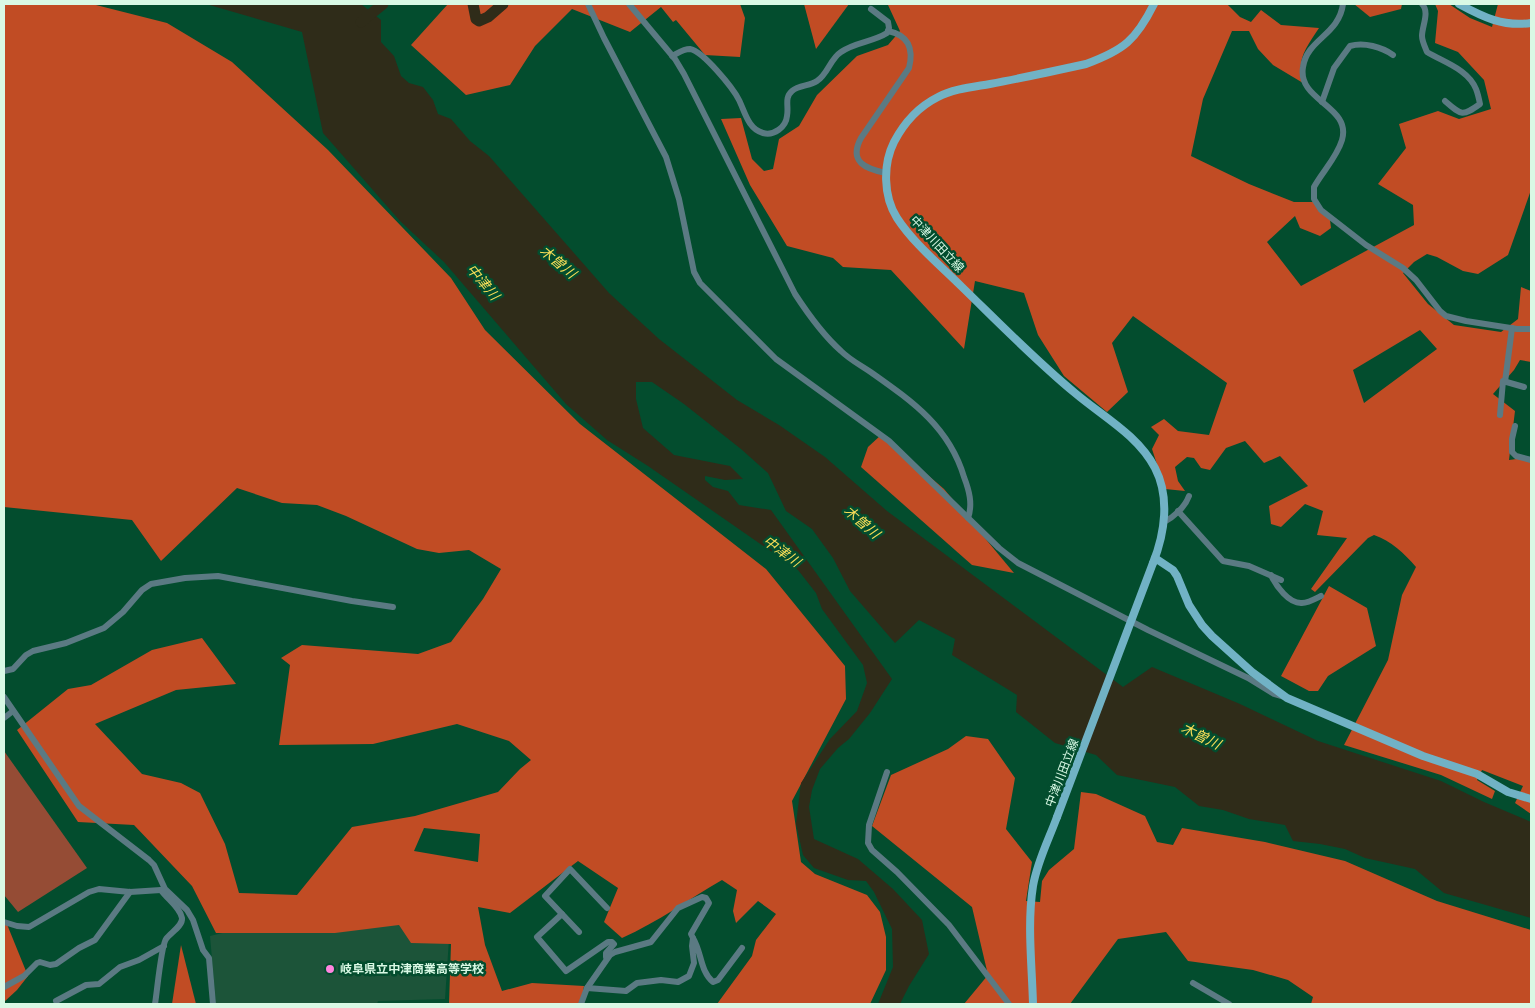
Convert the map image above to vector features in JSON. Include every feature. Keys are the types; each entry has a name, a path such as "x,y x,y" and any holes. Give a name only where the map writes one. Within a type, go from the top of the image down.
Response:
{"main road":[{"name":"中津川田立線","path":"1033,1004 1030,918 1033,884 1162,539 1164,522 1163,492 1155,468 1134,440 1057,377 922,247 897,217 890,201 886,173 892,146 902,126 917,109 940,96 1086,64 1107,56 1127,45 1143,26 1154,4"},
{"path":"1459,4 1479,15 1498,22 1517,25 1531,23"},
{"path":"1154,561 1173,570 1189,605 1202,625 1250,675 1287,698 1423,756 1477,774 1508,792 1531,799"}],"street":[{"path":"588,4 666,156 679,199 694,272 700,283 776,359 889,440 999,548 1018,563 1192,652 1250,675"},
{"path":"629,4 672,56 684,74 795,294 804,308 841,352 915,404 950,443 968,487 971,509 968,518"},
{"path":"1343,4 1342,14 1334,27 1314,46 1307,55 1302,68 1308,90 1340,119 1343,132 1340,146 1314,187 1313,193 1317,206 1366,245 1403,268 1416,280 1446,316 1466,321 1531,329"},
{"path":"1422,4 1426,12 1422,38 1426,52 1457,68 1468,77 1476,88 1480,104 1465,114 1461,114 1445,101"},
{"path":"672,56 685,50 693,50 700,54 730,87 739,100 750,125 761,133 769,134 777,132 786,122 788,113 787,101 793,91 812,84 820,78 835,57 842,51 884,35 888,31 888,22 871,10"},
{"path":"886,173 865,167 859,160 856,152 861,138 910,68 911,54 907,40 900,34 888,31"},
{"path":"1322,102 1334,68 1350,46 1359,44 1382,48 1393,55"},
{"path":"1500,415 1503,381 1505,382 1512,328"},
{"path":"1505,382 1524,387"},
{"path":"1515,426 1512,452 1516,456 1531,460"},
{"path":"1164,522 1171,518 1187,502 1189,496"},
{"path":"1178,510 1220,559 1249,566 1280,580"},
{"path":"1270,575 1278,587 1294,602 1299,604 1321,596"},
{"path":"4,671 13,669 26,655 33,651 66,643 104,628 123,612 142,590 151,584 185,578 218,576 392,607"},
{"path":"4,697 79,806 154,865 166,898 182,917 181,922 164,940 155,1004"},
{"path":"4,718 14,711"},
{"path":"887,772 869,825 868,843 872,850 897,872 949,925 1009,1004"},
{"path":"579,932 545,896 570,869 607,908"},
{"path":"4,922 17,926 29,926 89,892 99,889 130,892 163,890 187,910 193,920 203,950 209,958 213,1004"},
{"path":"4,986 24,976 37,963 56,964 79,948 95,940 130,892"},
{"path":"581,1004 587,988 605,962 615,952 651,942 678,908 702,897 706,898 709,903 691,934 699,947 705,976 713,982 718,980 742,948"},
{"path":"562,914 537,937 566,971 608,942 612,942 614,944 606,953 605,962"},
{"path":"587,988 626,991 637,983 661,980 678,982 689,976 694,963 692,946 694,938"},
{"path":"56,1001 86,985 99,984 120,967 139,960 164,946"},
{"path":"1193,983 1229,1004"}],"shaded area":[{"path":"4,4 92,4 167,23 232,62 328,150 451,278 485,330 580,424 766,569 845,666 846,699 792,801 801,862 815,874 867,895 880,912 886,937 886,970 870,1004 717,1004 752,956 756,940 776,914 758,901 736,923 733,911 737,890 722,880 661,918 622,938 604,922 618,888 578,861 510,913 478,907 485,945 502,991 532,983 584,986 581,1003 449,1004 451,944 411,943 399,925 335,933 216,933 192,886 134,825 78,822 17,730 68,689 91,685 152,650 202,638 236,684 176,690 95,724 142,774 181,783 200,793 225,844 239,893 297,895 352,827 415,816 498,792 531,760 509,741 457,724 373,744 279,745 290,665 281,658 302,645 418,654 451,642 483,599 501,569 469,550 439,553 417,549 346,516 317,505 282,503 237,488 161,561 132,520 4,507","holes":["424,828 480,834 478,862 414,851"]},
{"path":"448,4 740,4 745,18 740,57 705,55 676,20 673,22 661,7 630,32 572,9 535,46 510,85 466,95 411,45"},
{"path":"804,4 849,4 816,49"},
{"path":"885,4 1227,4 1240,17 1251,22 1261,10 1281,25 1319,28 1306,48 1302,60 1301,75 1303,83 1273,65 1258,49 1249,31 1232,31 1203,99 1191,156 1249,184 1294,202 1313,202 1330,220 1331,228 1320,236 1300,228 1295,216 1267,242 1301,286 1414,225 1413,205 1378,184 1406,148 1399,124 1438,111 1459,119 1491,109 1484,80 1458,52 1435,43 1438,11 1435,4 1449,4 1470,18 1492,27 1498,4 1531,4 1531,190 1508,255 1478,274 1463,271 1437,257 1427,254 1414,262 1403,273 1428,304 1454,325 1501,332 1518,319 1521,287 1531,291 1531,362 1520,360 1514,370 1493,394 1515,411 1509,460 1531,457 1531,814 1515,803 1523,786 1482,770 1477,780 1495,791 1492,799 1441,775 1344,745 1388,660 1402,595 1416,567 1397,548 1374,535 1368,538 1315,592 1311,589 1347,538 1317,535 1323,511 1305,504 1281,527 1271,524 1269,506 1308,486 1280,456 1264,463 1245,441 1226,448 1210,470 1201,468 1194,458 1187,457 1175,467 1178,481 1185,491 1165,489 1152,449 1159,435 1151,427 1164,419 1178,431 1209,435 1227,383 1133,316 1112,343 1128,392 1107,412 1064,376 1038,335 1024,293 975,281 964,349 891,270 843,267 833,258 787,246 750,185 721,119 741,118 752,159 764,171 773,169 779,139 799,126 817,95 857,56 888,45 900,31 888,5","holes":["1420,330 1437,349 1364,403 1353,370"]},
{"path":"1354,4 1402,4 1401,9 1370,17"},
{"path":"881,435 944,489 1014,573 972,565 861,467 868,447"},
{"path":"1329,586 1367,608 1376,646 1328,676 1318,691 1309,691 1281,676"},
{"path":"966,736 988,739 1015,778 1006,829 1032,862 1026,901 1040,902 1042,881 1049,870 1074,849 1081,792 1096,794 1145,816 1157,842 1173,845 1182,828 1265,842 1345,861 1437,901 1531,930 1531,1004 1311,1004 1313,997 1288,980 1253,970 1188,961 1166,932 1118,939 1070,1004 964,1004 988,975 972,907 872,826 891,775 948,749"},
{"path":"4,751 87,868 18,912 4,895"},
{"path":"4,917 28,976 4,1002"},
{"name":"岐阜県立中津商業高等学校","path":"400,922 449,939 445,999 378,1001 377,1004 216,1004 210,936 239,929"},
{"path":"181,945 196,1004 172,1004"}],"water":[{"path":"206,4 361,4 381,20 381,42 394,56 401,76 409,83 423,87 433,100 438,114 451,119 470,141 489,156 609,293 659,339 737,400 779,425 825,457 887,511 1123,687 1152,667 1240,704 1318,741 1441,781 1531,822 1531,918 1444,893 1415,869 1365,858 1345,849 1293,841 1285,825 1249,819 1223,810 1199,806 1175,787 1117,775 1096,755 1055,743 1016,712 1017,695 952,655 955,639 919,620 895,643 850,591 833,558 812,529 786,511 768,473 684,404 652,382 636,382 636,399 643,428 674,455 730,466 743,479 725,480 705,476 705,480 713,487 728,491 739,505 771,510 892,679 870,713 849,739 838,748 820,769 812,790 809,807 814,839 858,859 893,889 922,920 929,954 900,1004 878,1004 893,967 892,929 874,892 866,881 848,880 814,868 803,855 796,824 801,783 830,739 857,711 867,683 863,665 822,609 816,593 798,570 648,466 607,440 566,404 444,262 400,221 323,133 302,32"}],"waterway":[{"path":"361,22 383,4"},
{"path":"473,4 476,19 479,21 488,17 503,4"}],"place":[{"name":"岐阜県立中津商業高等学校","path":"330,969"}],"water label":[{"name":"木曽川","path":"558,262"},
{"name":"中津川","path":"483,282"},
{"name":"木曽川","path":"862,522"},
{"name":"中津川","path":"782,551"},
{"name":"木曽川","path":"1201,736"}]}
